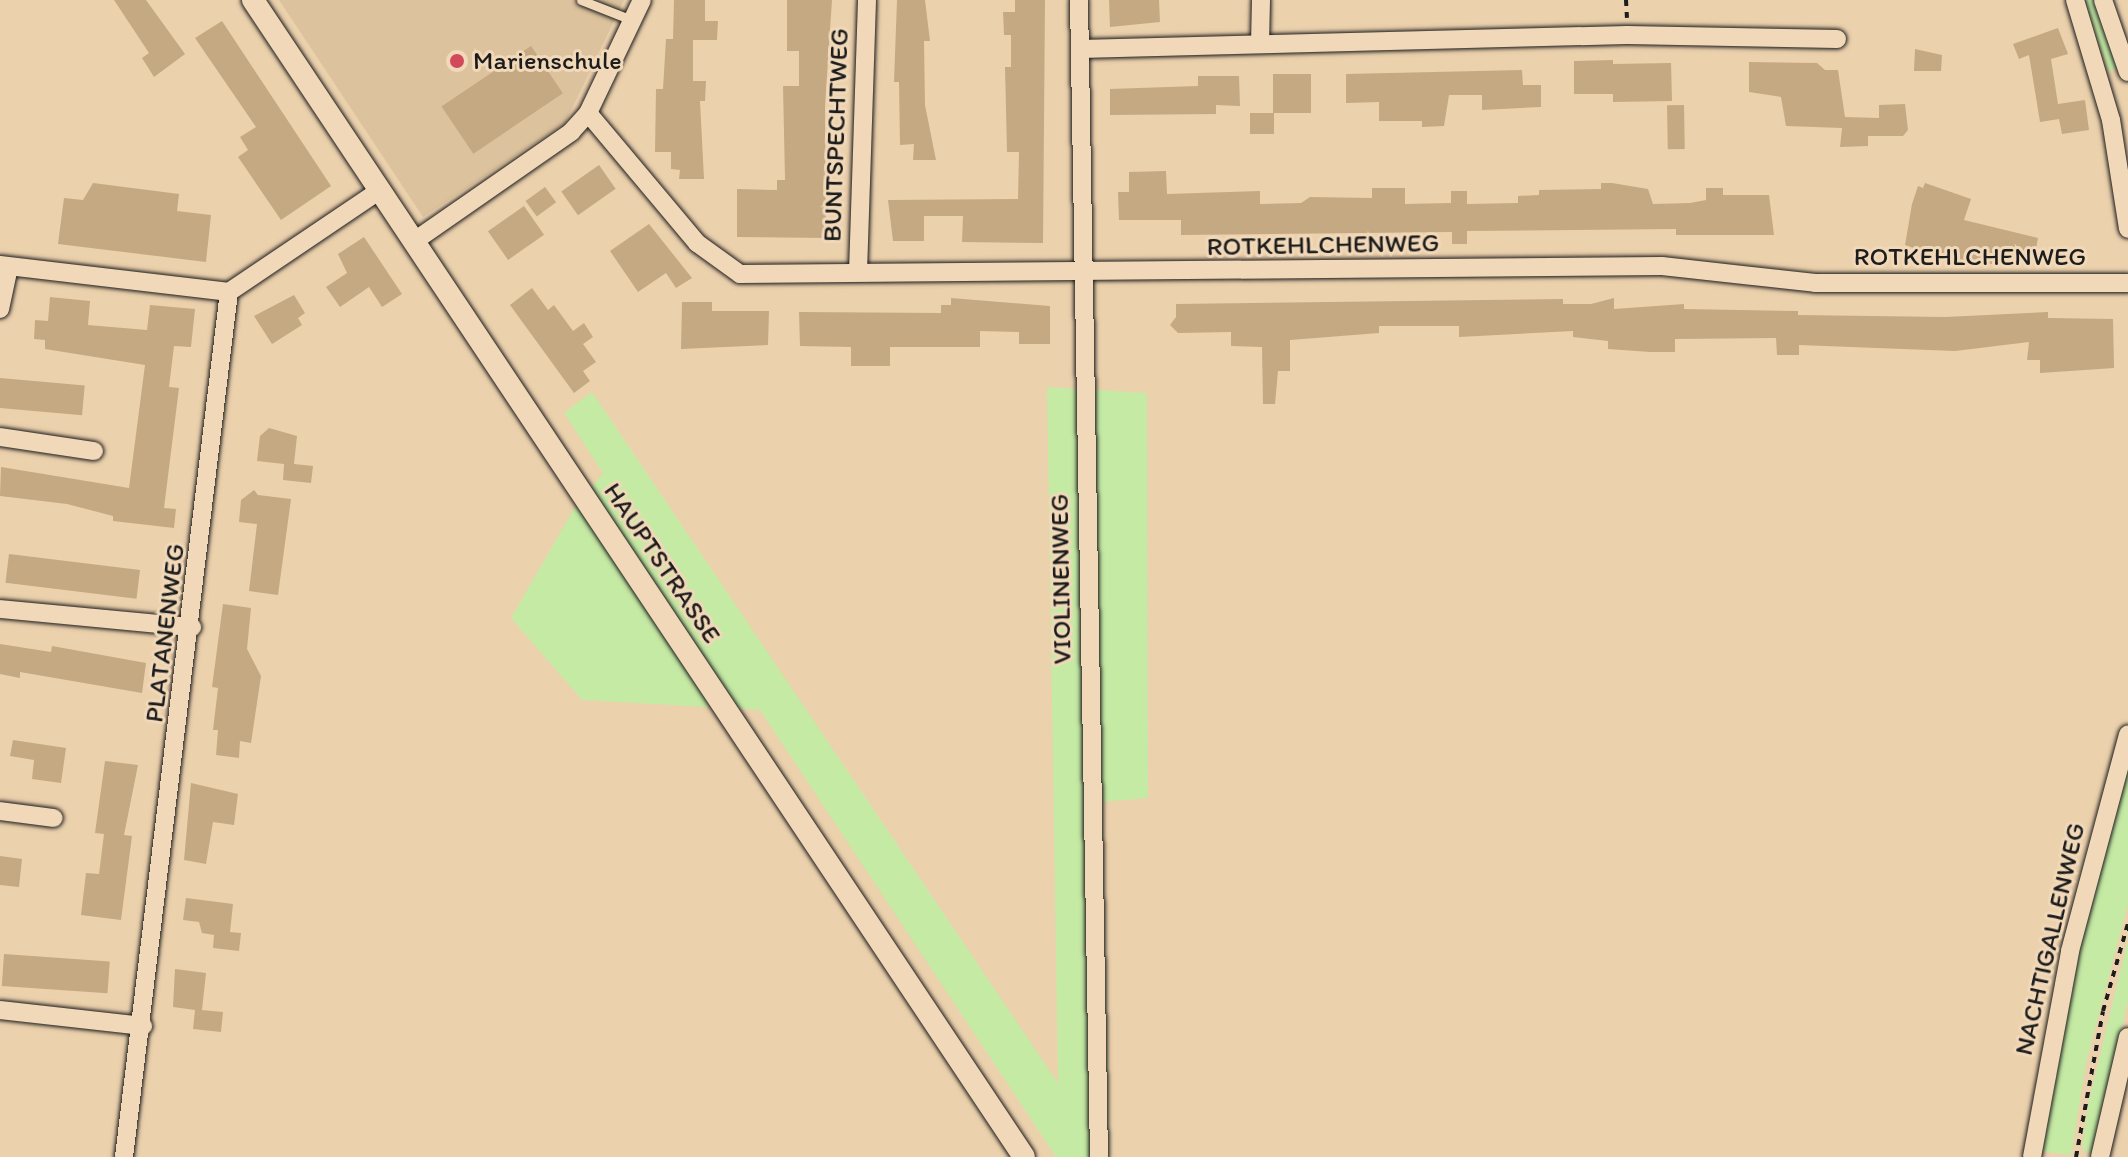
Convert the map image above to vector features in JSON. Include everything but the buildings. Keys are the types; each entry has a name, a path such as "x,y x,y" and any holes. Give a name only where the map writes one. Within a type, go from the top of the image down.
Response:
{"street":[{"name":"HAUPTSTRASSE","path":"253,0 377,192 1024,1157"},
{"path":"413,242 571,132 588,113 642,0"},
{"name":"BUNTSPECHTWEG","path":"858,272 867,0"},
{"name":"VIOLINENWEG","path":"1079,0 1099,1157"},
{"path":"1260,44 1261,0"},
{"path":"2075,0 2111,120 2128,229"},
{"path":"2103,0 2128,72"},
{"path":"1080,49 1627,35 1837,39"},
{"name":"ROTKEHLCHENWEG","path":"588,113 697,243 740,274 1082,274 1662,266 1815,283 2128,283"},
{"path":"0,309 4,266 229,292 377,192"},
{"name":"PLATANENWEG","path":"124,1157 192,627 229,292"},
{"path":"0,437 94,451"},
{"path":"0,609 192,627"},
{"name":"NACHTIGALLENWEG","path":"2032,1157 2067,966 2128,735"},
{"path":"0,811 54,818"},
{"path":"0,1010 143,1026"},
{"path":"2100,1157 2128,1037"}],"lane":[{"path":"581,0 632,20"}],"path":[{"path":"2076,1157 2103,1011 2128,923"}],"shaded area":[{"name":"Marienschule","path":"279,0 624,0 565,123 423,217"}],"green space":[{"path":"2084,0 2094,0 2119,67 2109,72"},
{"path":"1047,387 1147,393 1148,798 1102,802 1109,1157 1056,1157 760,710 582,700 511,618 572,512 603,473 564,413 592,392 1058,1083"},
{"path":"2128,754 2128,904 2086,1063 2071,1155 2040,1151 2068,988"},
{"path":"2128,939 2128,1001 2093,1155 2082,1149 2088,1105"}],"place":[{"name":"Marienschule","path":"457,61"}]}
